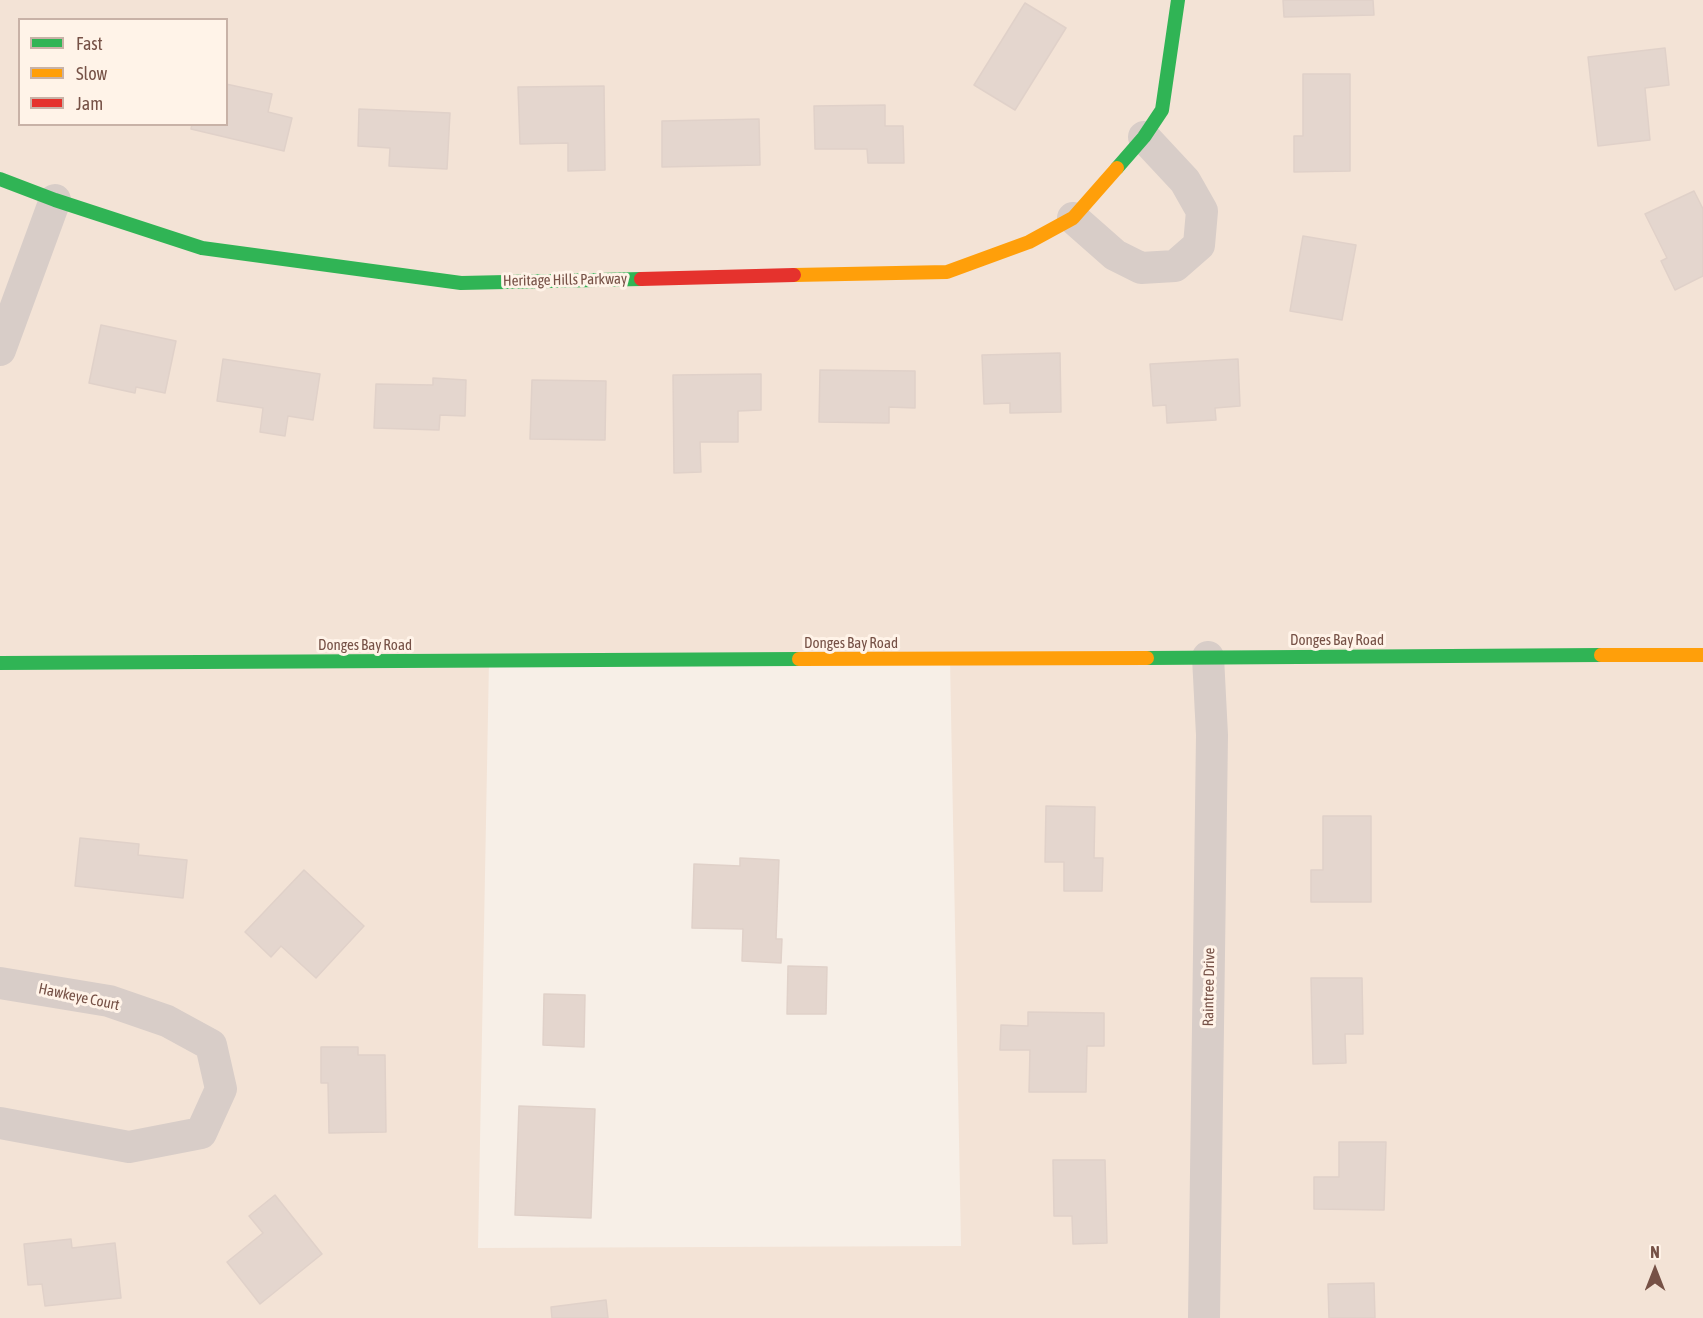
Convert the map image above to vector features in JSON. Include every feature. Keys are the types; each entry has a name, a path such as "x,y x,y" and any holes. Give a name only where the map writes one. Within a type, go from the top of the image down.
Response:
{"street":[{"name":"Heritage Hills Parkway","path":"0,179 55,200 202,248 460,282 947,272 1029,242 1073,218 1144,137 1162,110 1178,0"},
{"path":"1073,218 1115,255 1140,268 1175,266 1199,245 1202,211 1185,181 1144,137"},
{"path":"0,350 55,200"},
{"name":"Donges Bay Road","path":"0,663 1703,655"},
{"name":"Raintree Drive","path":"1204,1318 1212,735 1208,657"},
{"name":"Hawkeye Court","path":"0,983 109,1001 167,1021 211,1045 221,1089 201,1133 129,1146 0,1123"}],"shaded area":[{"path":"0,0 1703,0 1703,1318 0,1318","holes":["950,659 961,1246 478,1248 489,661"]}],"building":[{"path":"1283,0 1373,0 1374,15 1284,17"},
{"path":"1025,3 1066,28 1015,110 974,85"},
{"path":"1665,48 1669,85 1645,88 1650,140 1598,146 1588,57"},
{"path":"1303,74 1350,74 1350,171 1294,172 1294,136 1303,136"},
{"path":"228,84 272,94 268,112 292,118 284,151 191,129 192,126 228,126"},
{"path":"604,86 605,170 568,171 568,143 520,144 518,87"},
{"path":"885,105 885,126 903,126 904,163 868,163 867,149 815,149 814,106"},
{"path":"359,109 450,113 447,169 389,166 390,148 358,146"},
{"path":"759,119 760,165 662,167 662,121"},
{"path":"1694,191 1703,209 1703,276 1675,290 1661,261 1667,258 1645,214"},
{"path":"1303,236 1356,245 1342,320 1290,311"},
{"path":"101,325 176,341 165,393 136,387 135,393 89,383"},
{"path":"1060,353 1061,412 1010,413 1010,403 984,404 982,355"},
{"path":"223,359 320,374 313,420 288,416 285,436 260,432 263,408 217,401"},
{"path":"1238,359 1240,406 1215,408 1216,420 1167,423 1166,405 1153,406 1150,364"},
{"path":"820,370 915,371 915,408 889,407 889,423 819,422"},
{"path":"761,374 761,410 738,411 738,442 700,442 701,472 674,473 673,375"},
{"path":"433,378 466,380 465,416 440,415 439,430 374,428 376,384 433,385"},
{"path":"532,380 606,381 605,440 530,439"},
{"path":"1046,806 1095,807 1094,858 1103,858 1102,891 1064,891 1064,862 1045,862"},
{"path":"1323,816 1371,816 1371,902 1311,902 1311,870 1323,870"},
{"path":"80,838 139,844 138,855 187,860 183,898 75,886"},
{"path":"740,858 779,860 776,939 782,939 781,963 742,961 743,929 692,928 694,864 740,866"},
{"path":"304,870 364,926 316,978 281,946 271,957 245,932"},
{"path":"788,966 827,967 826,1014 787,1014"},
{"path":"1311,978 1362,978 1363,1034 1345,1034 1346,1063 1313,1064"},
{"path":"544,994 585,995 584,1047 543,1045"},
{"path":"1028,1012 1104,1013 1104,1046 1087,1046 1086,1092 1029,1092 1030,1050 1000,1050 1001,1025 1028,1026"},
{"path":"321,1047 358,1047 358,1055 385,1055 386,1132 329,1133 328,1083 321,1083"},
{"path":"519,1106 595,1109 591,1218 515,1215"},
{"path":"1339,1142 1386,1142 1384,1210 1314,1209 1314,1177 1339,1177"},
{"path":"1053,1160 1105,1160 1107,1243 1073,1244 1072,1216 1054,1216"},
{"path":"275,1195 322,1254 260,1304 227,1262 263,1233 249,1216"},
{"path":"71,1239 72,1248 115,1243 121,1298 45,1306 42,1284 28,1285 24,1244"},
{"path":"1374,1283 1375,1318 1329,1318 1328,1284"},
{"path":"606,1300 608,1318 552,1318 551,1307"}],"traffic: fast":[{"path":"1117,168 1144,137 1162,110 1178,0"},
{"path":"0,179 55,200 202,248 461,283 641,279"},
{"path":"1147,658 1601,655"},
{"path":"0,663 799,659"}],"traffic: slow":[{"path":"794,275 947,272 1029,242 1073,218 1117,168"},
{"path":"1601,655 1703,655"},
{"path":"799,659 1147,658"}],"traffic: jam":[{"path":"641,279 794,275"}]}
